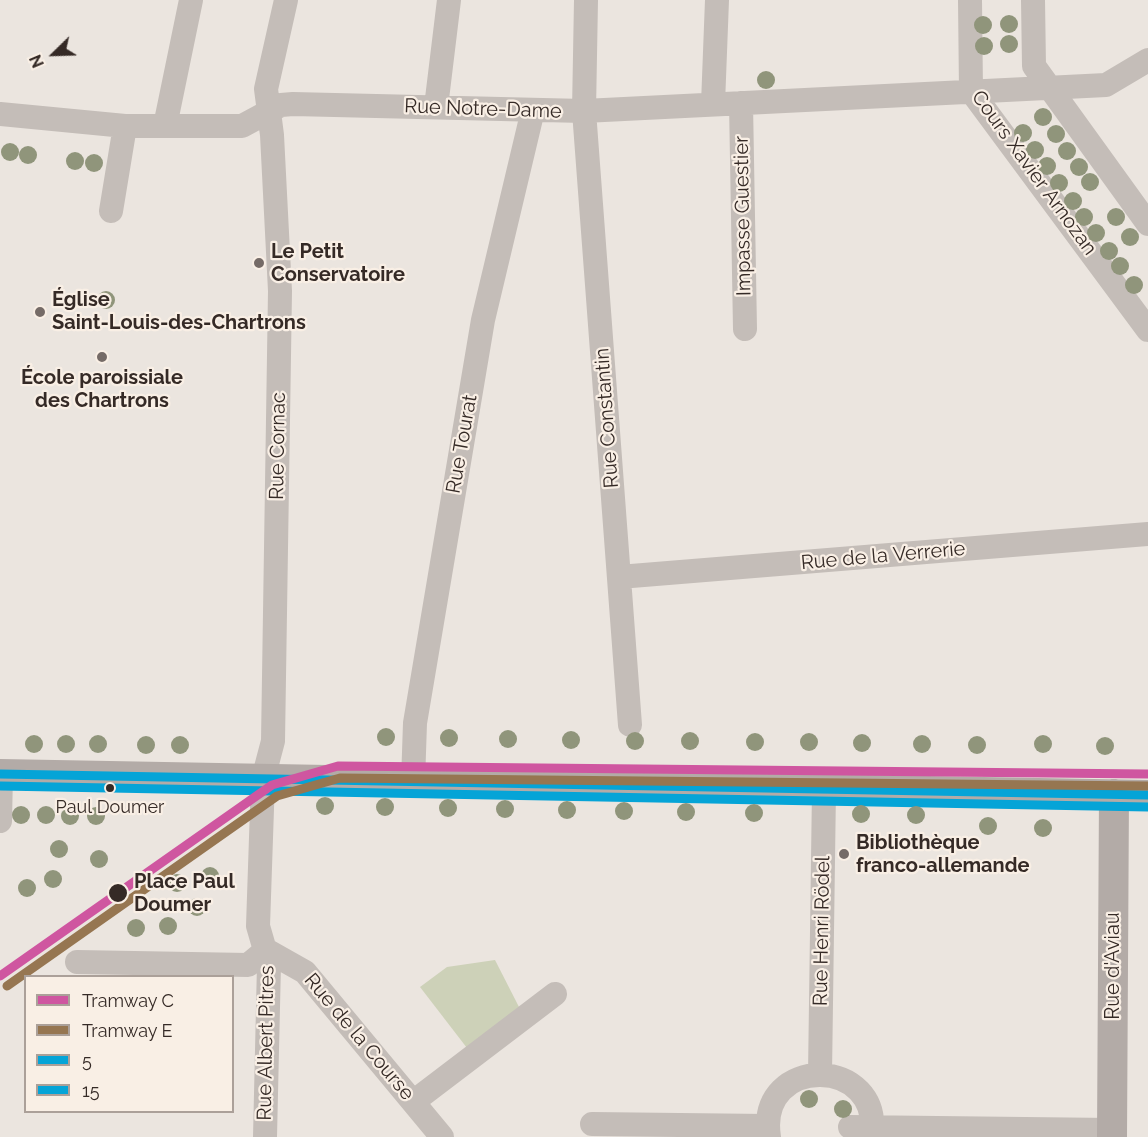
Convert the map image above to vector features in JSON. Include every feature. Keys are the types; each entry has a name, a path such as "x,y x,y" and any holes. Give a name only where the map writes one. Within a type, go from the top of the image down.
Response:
{"main road":[{"path":"1,774 1148,795"},
{"name":"Rue d'Aviau","path":"1112,1133 1114,794"}],"street":[{"path":"165,126 191,0"},
{"name":"Rue Cornac","path":"263,779 273,741 280,291 266,89 286,0"},
{"path":"436,107 449,0"},
{"name":"Rue Constantin","path":"586,0 584,111 630,725"},
{"path":"713,104 717,0"},
{"name":"Cours Xavier Arnozan","path":"970,0 971,91 1148,330"},
{"path":"1033,0 1034,66 1148,224"},
{"name":"Rue Notre-Dame","path":"0,114 125,126 242,126 281,105 293,104 584,111 1106,85 1148,60"},
{"name":"Impasse Guestier","path":"741,103 745,329"},
{"name":"Rue Tourat","path":"413,782 415,723 483,320 533,110"},
{"path":"111,211 125,126"},
{"name":"Rue de la Verrerie","path":"619,577 1148,534"},
{"path":"0,821 1,774"},
{"path":"77,962 248,965 266,950 258,926 263,779"},
{"name":"Rue Henri Rödel","path":"820,1074 824,789"},
{"name":"Rue de la Course","path":"266,950 305,972 442,1137"},
{"name":"Rue Albert Pitres","path":"265,1137 270,976 266,950"},
{"path":"413,1102 555,994"},
{"path":"592,1124 768,1131 770,1109 777,1095 789,1083 804,1076 820,1074 836,1077 857,1090 870,1111 864,1130 1112,1133"}],"green space":[{"path":"495,960 519,1007 467,1048 420,987 447,967"}],"tram line":[{"name":"C","path":"0,976 272,785 338,766 1148,774"},
{"name":"E","path":"7,986 277,796 340,778 1148,786"}],"transit line":[{"name":"5","path":"0,774 1148,795"},
{"name":"15","path":"0,786 1148,807"}],"place":[{"name":"Le Petit Conservatoire","path":"259,263"},
{"name":"Église Saint-Louis-des-Chartrons","path":"40,312"},
{"name":"École paroissiale des Chartrons","path":"102,357"},
{"name":"Paul Doumer","path":"110,788"},
{"name":"Bibliothèque franco-allemande","path":"844,854"},
{"name":"Place Paul Doumer","path":"118,893"}]}
